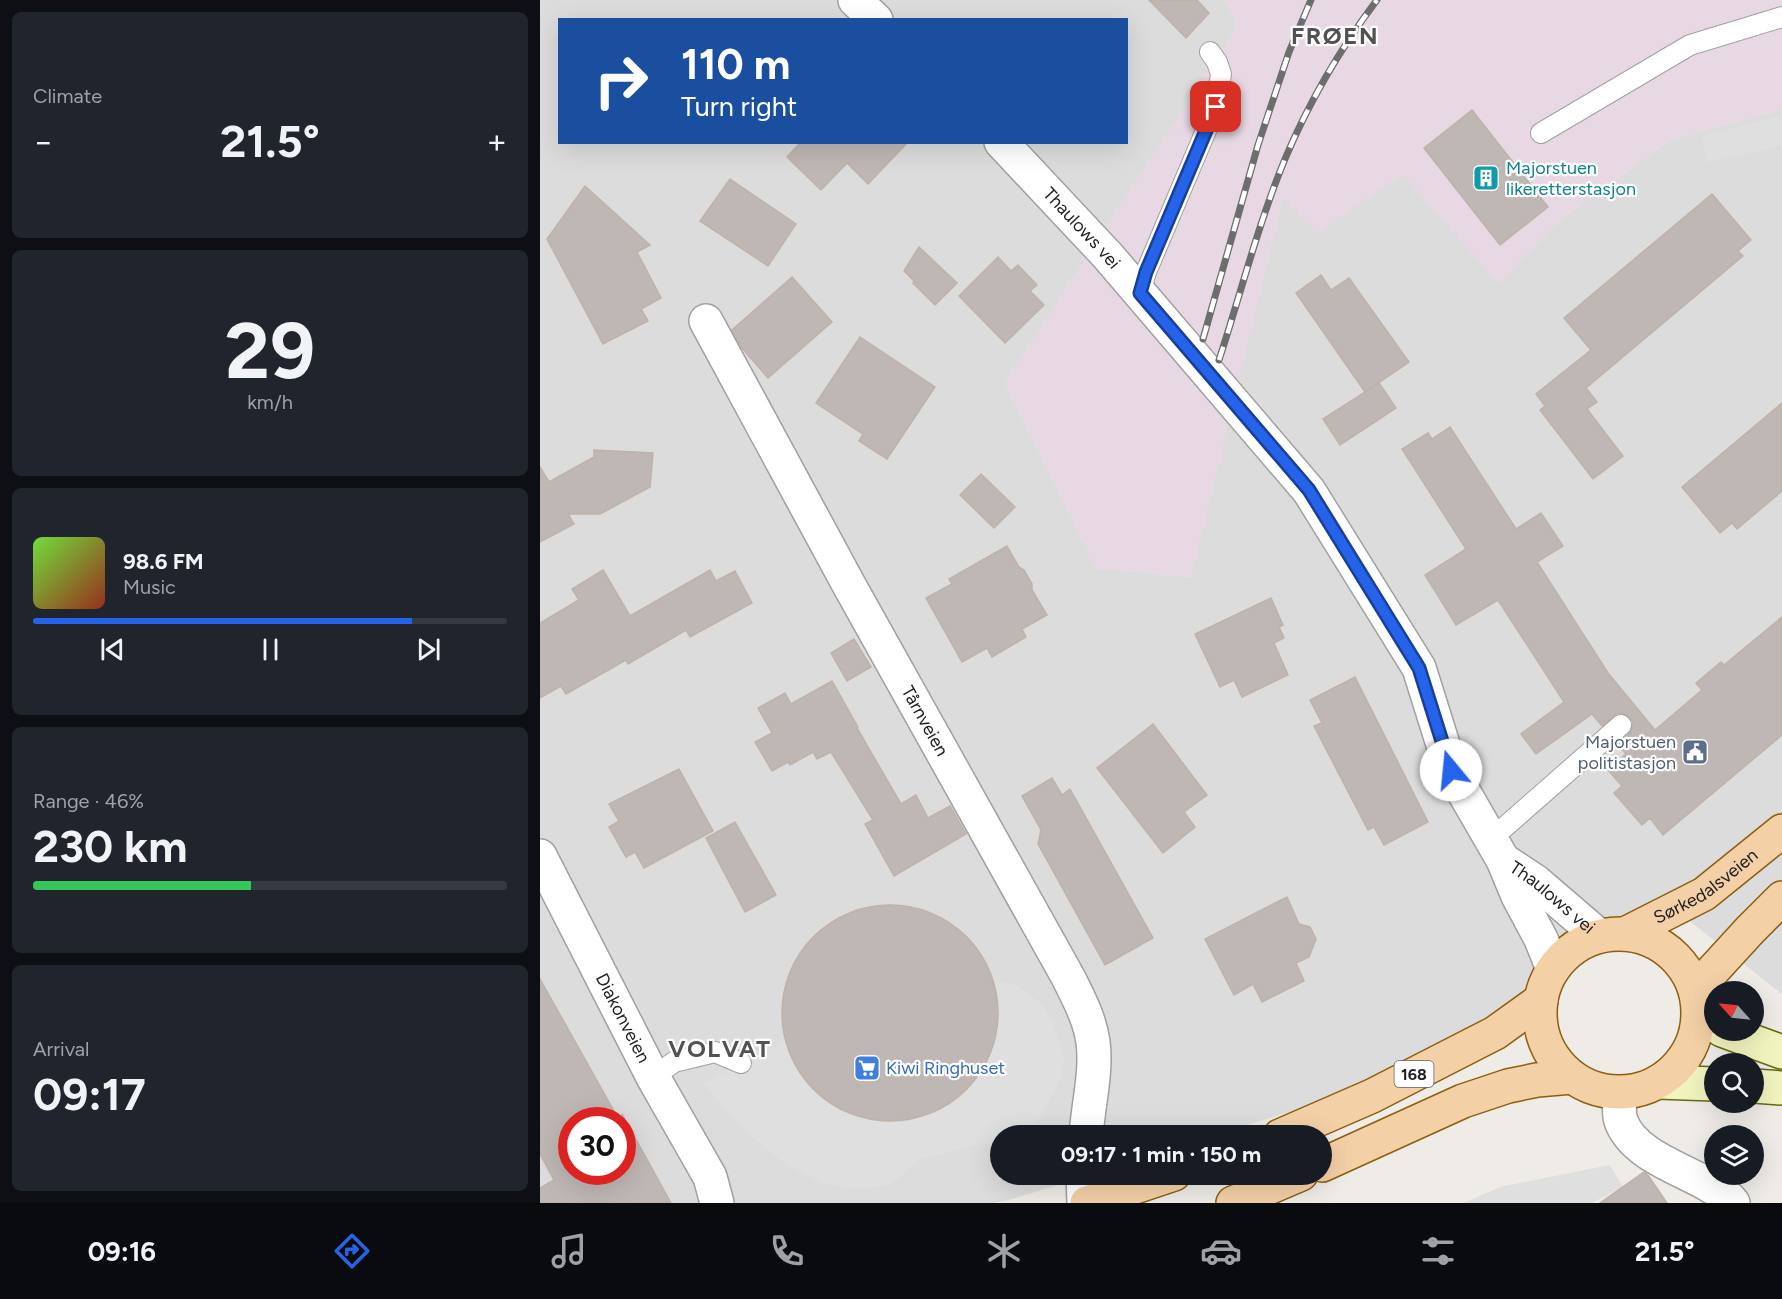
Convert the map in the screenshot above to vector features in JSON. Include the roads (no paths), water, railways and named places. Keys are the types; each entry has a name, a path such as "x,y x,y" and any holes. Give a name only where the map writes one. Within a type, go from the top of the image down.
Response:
{"main road":[{"name":"Sørkedalsveien","path":"1612,935 1704,894 1782,831"},
{"path":"1725,981 1750,930 1782,898"},
{"path":"1704,1010 1685,969 1669,951 1648,939 1612,935 1582,943 1566,954 1553,969 1540,1000 1541,1029 1552,1056 1572,1077 1594,1089 1620,1092 1640,1090 1658,1082 1678,1066 1704,1022"},
{"name":"168","path":"1305,1125 1372,1096 1495,1033 1540,1000"},
{"name":"168","path":"1332,1161 1462,1101 1518,1084 1572,1077"},
{"path":"1086,1203 1141,1185"},
{"path":"1233,1203 1288,1187"}],"street":[{"name":"Thaulows vei","path":"1002,144 1108,256 1309,490 1419,668 1451,770 1497,849 1541,939 1553,969"},
{"name":"Tårnveien","path":"706,321 849,585 1062,966 1087,1017 1094,1041 1094,1065 1087,1125"},
{"name":"Thaulows vei","path":"1497,849 1535,881 1612,935"},
{"name":"Diakonveien","path":"540,856 713,1190 741,1203"},
{"path":"1758,1041 1782,1052"},
{"path":"1658,1082 1704,1084"},
{"path":"1764,1087 1782,1088"},
{"path":"1620,1092 1620,1119 1629,1136 1659,1160 1714,1188 1729,1197 1733,1203"},
{"path":"1084,1185 1086,1203"}],"lane":[{"path":"1541,133 1690,45 1782,17"},
{"path":"1140,293 1146,272 1216,107 1221,74 1210,52"},
{"path":"1497,849 1621,725"},
{"path":"653,1077 674,1062 715,1052 741,1063"}],"railway":[{"path":"1203,339 1258,145 1289,52 1311,0"},
{"path":"1219,360 1258,233 1285,159 1326,76 1377,0"}],"place":[{"name":"Majorstuen likeretterstasjon","path":"1486,178"},
{"name":"Majorstuen politistasjon","path":"1695,752"},
{"name":"Kiwi Ringhuset","path":"867,1068"}],"district":[{"name":"FRØEN","path":"1335,35"},
{"name":"VOLVAT","path":"720,1048"}]}
